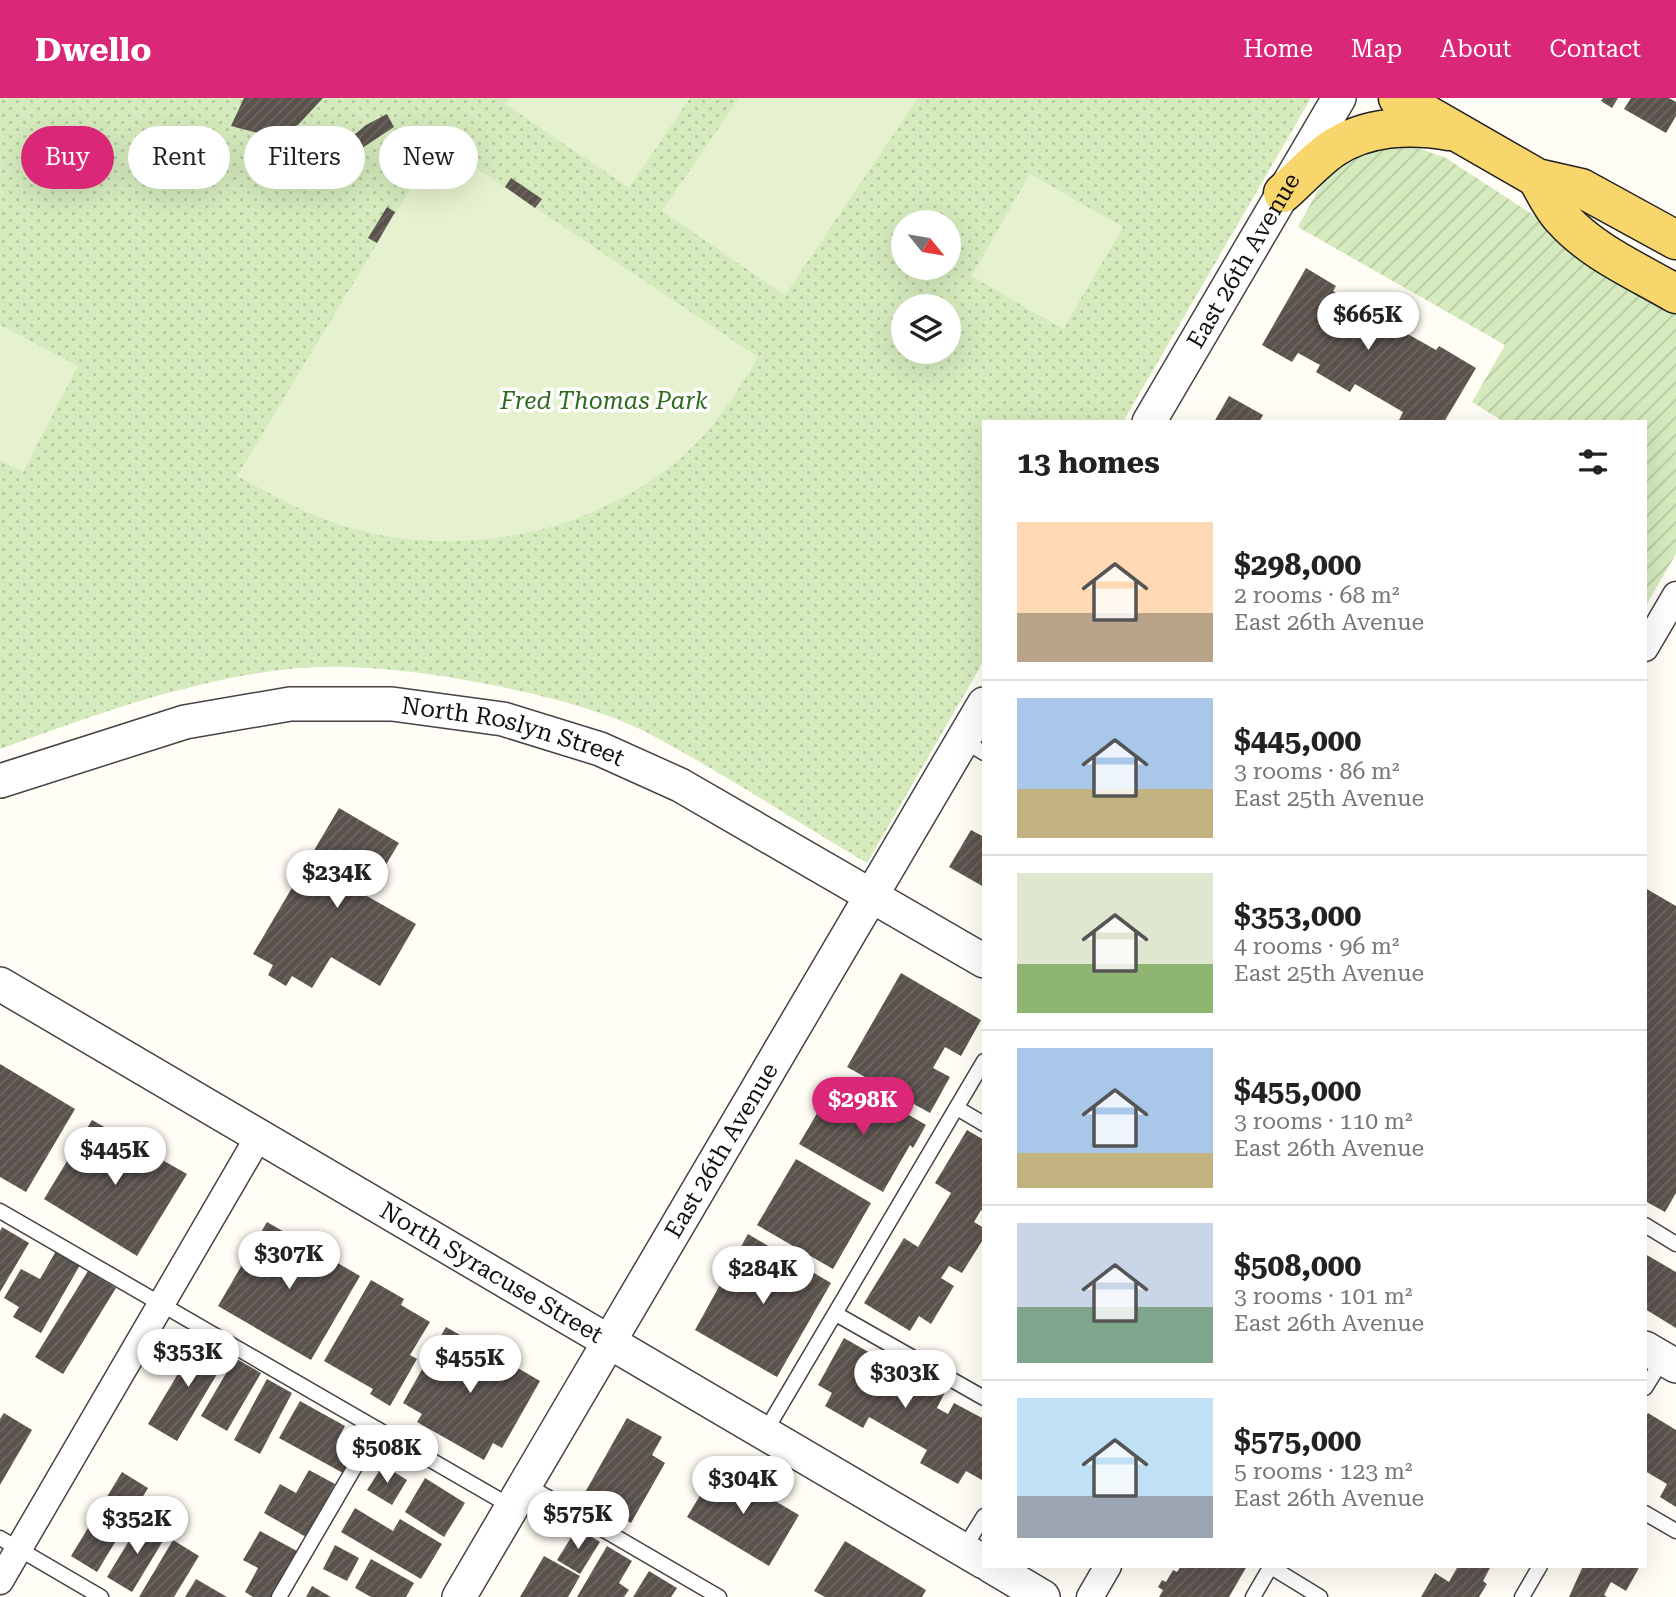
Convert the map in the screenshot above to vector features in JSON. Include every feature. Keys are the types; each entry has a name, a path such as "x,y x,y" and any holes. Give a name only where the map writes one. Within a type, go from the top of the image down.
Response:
{"main road":[{"path":"1398,98 1537,178 1581,188 1676,240"},
{"path":"1283,194 1332,149 1358,137 1382,129 1407,127 1458,133"},
{"path":"1537,178 1563,220 1596,246 1676,294"}],"street":[{"name":"East 26th Avenue","path":"1150,420 1339,98"},
{"path":"1647,645 1676,595"},
{"name":"North Roslyn Street","path":"0,781 185,722 244,710 339,702 446,709 503,719 554,733 633,763 680,785 982,960"},
{"name":"East 26th Avenue","path":"459,1597 872,896 973,746 982,712"},
{"path":"0,808 44,766"},
{"name":"North Syracuse Street","path":"6,984 259,1136 979,1559"},
{"path":"0,1581 9,1544 161,1304 259,1136"},
{"name":"North Syracuse Street","path":"994,1568 1044,1597"},
{"path":"1090,1597 1107,1568"}],"lane":[{"path":"765,1432 982,1064"},
{"path":"957,1108 982,1123"},
{"path":"0,1212 377,1429 519,1495 719,1597"},
{"path":"1647,1226 1676,1244"},
{"path":"836,1314 982,1397"},
{"path":"1647,1384 1661,1358"},
{"path":"279,1597 377,1429"},
{"path":"1647,1514 1676,1531"},
{"path":"979,1559 982,1533"},
{"path":"9,1544 101,1597"},
{"path":"1253,1597 1270,1568"},
{"path":"1273,1568 1320,1597"},
{"path":"1522,1597 1539,1568"}],"green space":[{"name":"Fred Thomas Park","path":"0,98 1311,98 1124,420 982,420 982,664 867,863 648,733 579,706 487,684 385,669 301,668 213,682 125,706 0,749"},
{"path":"509,98 690,98 629,188 505,104"},
{"path":"739,98 918,98 785,295 662,211"},
{"path":"1381,145 1415,147 1446,158 1676,308 1676,554 1647,604 1647,420 1501,420 1472,402 1505,345 1298,227 1329,175 1348,159"},
{"path":"478,169 758,357 724,410 681,458 645,484 606,506 523,534 479,540 434,541 390,537 318,517 237,476 410,189 478,189"},
{"path":"1030,174 1123,227 1063,329 971,276"},
{"path":"0,325 78,366 23,472 0,460"}],"building":[{"path":"244,98 323,98 295,126 244,126 244,129 231,126"},
{"path":"1603,98 1618,98 1612,108 1601,101"},
{"path":"1631,98 1669,98 1676,102 1676,116 1666,133 1624,109"},
{"path":"387,114 393,126 379,126 379,137 365,146 366,125"},
{"path":"511,178 542,199 535,208 505,187"},
{"path":"387,207 395,212 377,243 368,238"},
{"path":"1306,268 1336,286 1333,291 1355,304 1359,297 1394,317 1390,324 1436,350 1439,346 1476,368 1445,420 1399,420 1403,412 1355,384 1350,392 1316,372 1320,365 1298,353 1292,362 1262,345"},
{"path":"1229,396 1263,415 1260,420 1215,420"},
{"path":"339,808 399,843 367,896 416,924 380,986 331,957 312,988 292,976 286,986 268,975 273,965 253,954"},
{"path":"971,830 982,836 982,886 949,867"},
{"path":"1647,889 1676,906 1676,1193 1665,1212 1647,1202"},
{"path":"901,973 981,1020 961,1056 945,1047 933,1068 950,1077 930,1113 847,1067"},
{"path":"0,1064 75,1109 26,1192 0,1177"},
{"path":"841,1085 874,1103 878,1097 926,1125 913,1148 910,1145 883,1192 799,1144 819,1110 825,1114"},
{"path":"92,1120 187,1174 137,1256 44,1199"},
{"path":"967,1130 982,1139 982,1211 974,1222 982,1227 982,1241 962,1273 949,1266 941,1278 954,1286 931,1324 919,1316 910,1331 864,1303 904,1238 918,1247 951,1193 935,1183"},
{"path":"796,1159 871,1203 833,1269 757,1225"},
{"path":"267,1222 360,1276 311,1360 218,1306"},
{"path":"2,1227 29,1243 0,1292 0,1231"},
{"path":"748,1234 831,1283 777,1377 695,1330"},
{"path":"56,1251 80,1265 41,1333 13,1317 19,1307 4,1298 21,1269 40,1279"},
{"path":"1647,1255 1676,1272 1676,1328 1647,1310"},
{"path":"88,1271 116,1288 63,1374 35,1357"},
{"path":"371,1280 404,1299 401,1305 430,1322 410,1355 417,1359 390,1406 370,1394 373,1389 324,1361"},
{"path":"446,1327 483,1348 480,1353 496,1362 499,1357 540,1381 502,1448 493,1443 484,1460 417,1422 422,1414 403,1403"},
{"path":"200,1337 229,1354 177,1441 148,1424"},
{"path":"844,1338 907,1374 909,1370 946,1390 937,1408 948,1414 954,1403 982,1418 982,1480 966,1471 958,1484 920,1463 927,1450 869,1417 863,1428 825,1406 832,1393 818,1385"},
{"path":"235,1358 261,1373 227,1431 201,1416"},
{"path":"267,1379 292,1393 260,1454 234,1440"},
{"path":"300,1401 345,1426 339,1437 358,1447 343,1473 279,1438"},
{"path":"4,1413 32,1430 0,1485 0,1419"},
{"path":"1647,1415 1676,1430 1676,1507 1660,1497 1667,1484 1647,1472"},
{"path":"627,1418 662,1437 652,1455 665,1463 631,1523 583,1496"},
{"path":"383,1465 407,1480 392,1505 367,1490"},
{"path":"717,1467 799,1515 769,1566 687,1517"},
{"path":"309,1470 335,1484 306,1537 264,1513 280,1484 296,1493"},
{"path":"122,1472 148,1488 97,1572 71,1556"},
{"path":"425,1478 465,1503 444,1537 405,1512"},
{"path":"355,1508 393,1531 400,1519 442,1544 421,1579 341,1532"},
{"path":"141,1521 166,1536 132,1592 107,1577"},
{"path":"577,1528 600,1542 580,1574 557,1560"},
{"path":"260,1531 297,1551 273,1597 253,1597 245,1592 258,1568 243,1560"},
{"path":"173,1540 199,1556 174,1597 139,1597"},
{"path":"845,1541 926,1590 922,1597 825,1597 814,1591"},
{"path":"335,1545 359,1558 347,1581 323,1569"},
{"path":"607,1546 632,1561 619,1583 629,1590 624,1597 577,1597"},
{"path":"544,1556 580,1576 568,1597 520,1597"},
{"path":"371,1559 414,1583 406,1597 371,1597 355,1588"},
{"path":"1180,1568 1246,1568 1229,1597 1159,1597 1163,1590 1158,1587 1162,1580 1166,1582 1173,1570 1177,1572"},
{"path":"1457,1568 1490,1568 1483,1581 1487,1584 1479,1597 1421,1597 1435,1573 1449,1582"},
{"path":"1582,1568 1639,1568 1626,1591 1611,1582 1604,1595 1607,1597 1569,1597"},
{"path":"649,1571 677,1588 671,1597 633,1597"},
{"path":"196,1579 227,1597 185,1597"},
{"path":"312,1586 331,1597 306,1597"}]}
